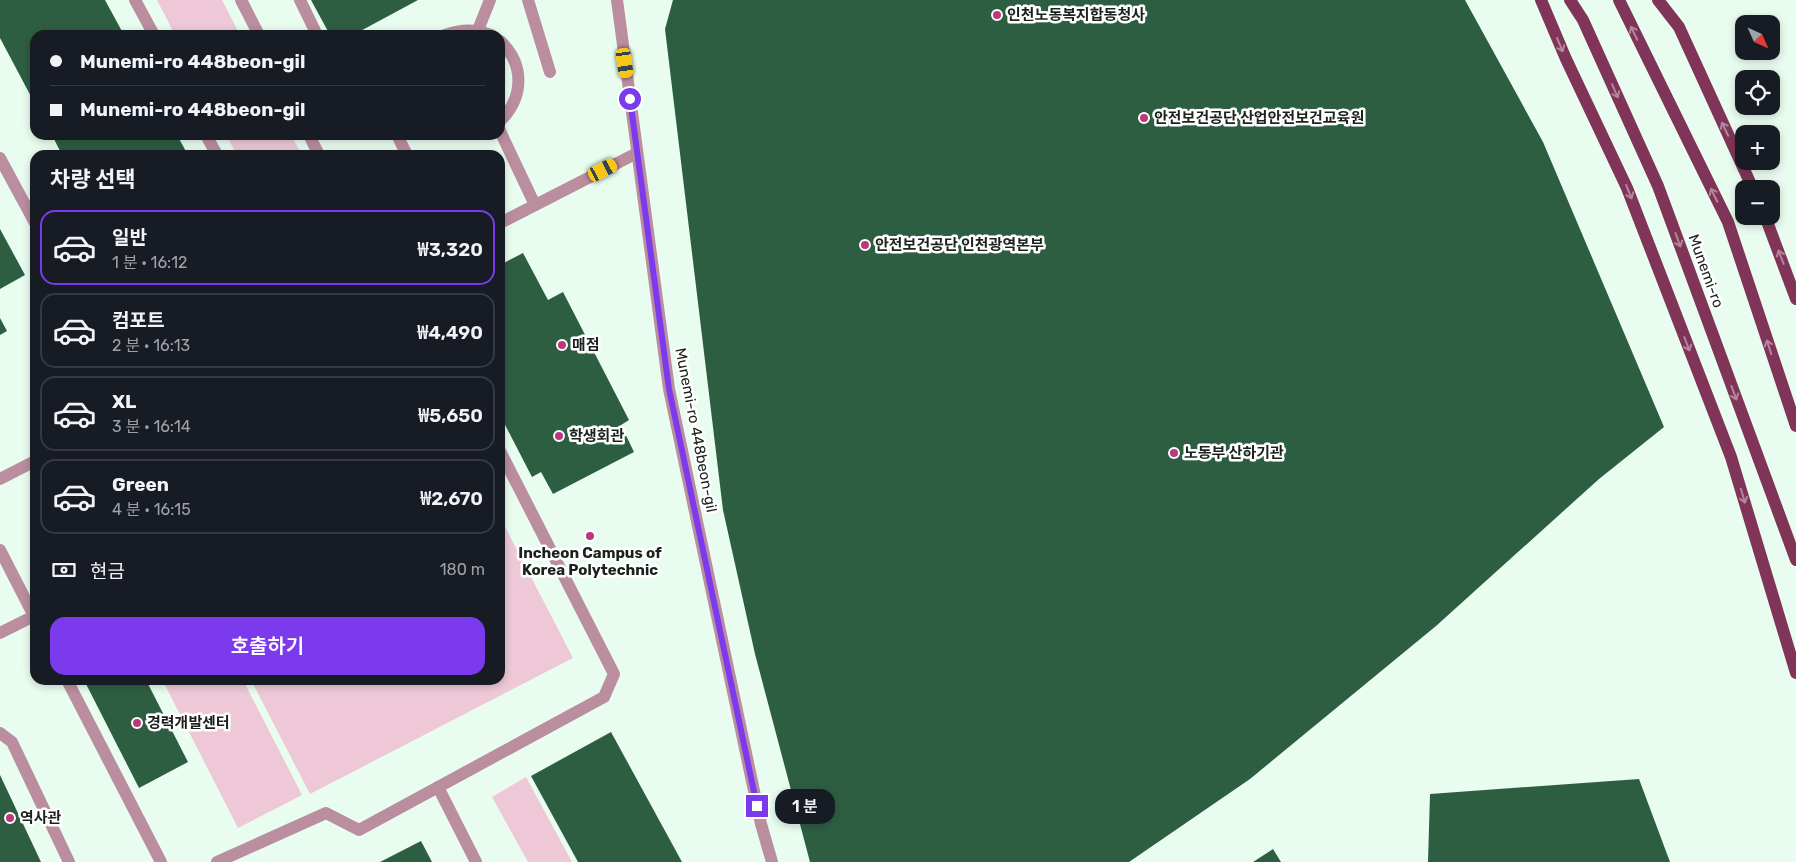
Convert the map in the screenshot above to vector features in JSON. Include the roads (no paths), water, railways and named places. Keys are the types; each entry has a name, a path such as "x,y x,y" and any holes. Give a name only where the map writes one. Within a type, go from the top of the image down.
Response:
{"main road":[{"path":"1541,0 1566,59 1627,188 1731,458 1796,672"},
{"name":"Munemi-ro","path":"1570,0 1583,20 1658,186 1796,560"},
{"path":"1619,0 1728,222 1796,426"},
{"path":"1658,0 1678,27 1749,180"},
{"path":"1768,225 1796,299"}],"street":[{"path":"242,0 257,30"},
{"path":"300,0 315,30"},
{"path":"461,30 478,30 490,0"},
{"path":"528,0 550,72"},
{"name":"Munemi-ro 448beon-gil","path":"617,0 669,389 760,824 772,862"},
{"path":"138,1 152,30"},
{"path":"505,46 516,63 519,80 517,97 505,116"},
{"path":"504,140 535,205"},
{"path":"505,220 637,153"},
{"path":"0,158 30,214"},
{"path":"217,862 326,814 359,830 604,696 614,674 505,461"},
{"path":"0,479 30,464"},
{"path":"0,550 30,609"},
{"path":"0,633 30,619"},
{"path":"70,685 161,862"},
{"path":"0,733 12,742 70,862"},
{"path":"438,786 476,862"}],"place":[{"name":"인천노동복지합동청사","path":"997,15"},
{"name":"안전보건공단 산업안전보건교육원","path":"1144,118"},
{"name":"안전보건공단 인천광역본부","path":"865,245"},
{"name":"매점","path":"562,345"},
{"name":"학생회관","path":"559,436"},
{"name":"노동부 산하기관","path":"1174,453"},
{"name":"Incheon Campus of Korea Polytechnic","path":"590,536"},
{"name":"경력개발센터","path":"137,723"},
{"name":"역사관","path":"10,818"}]}
